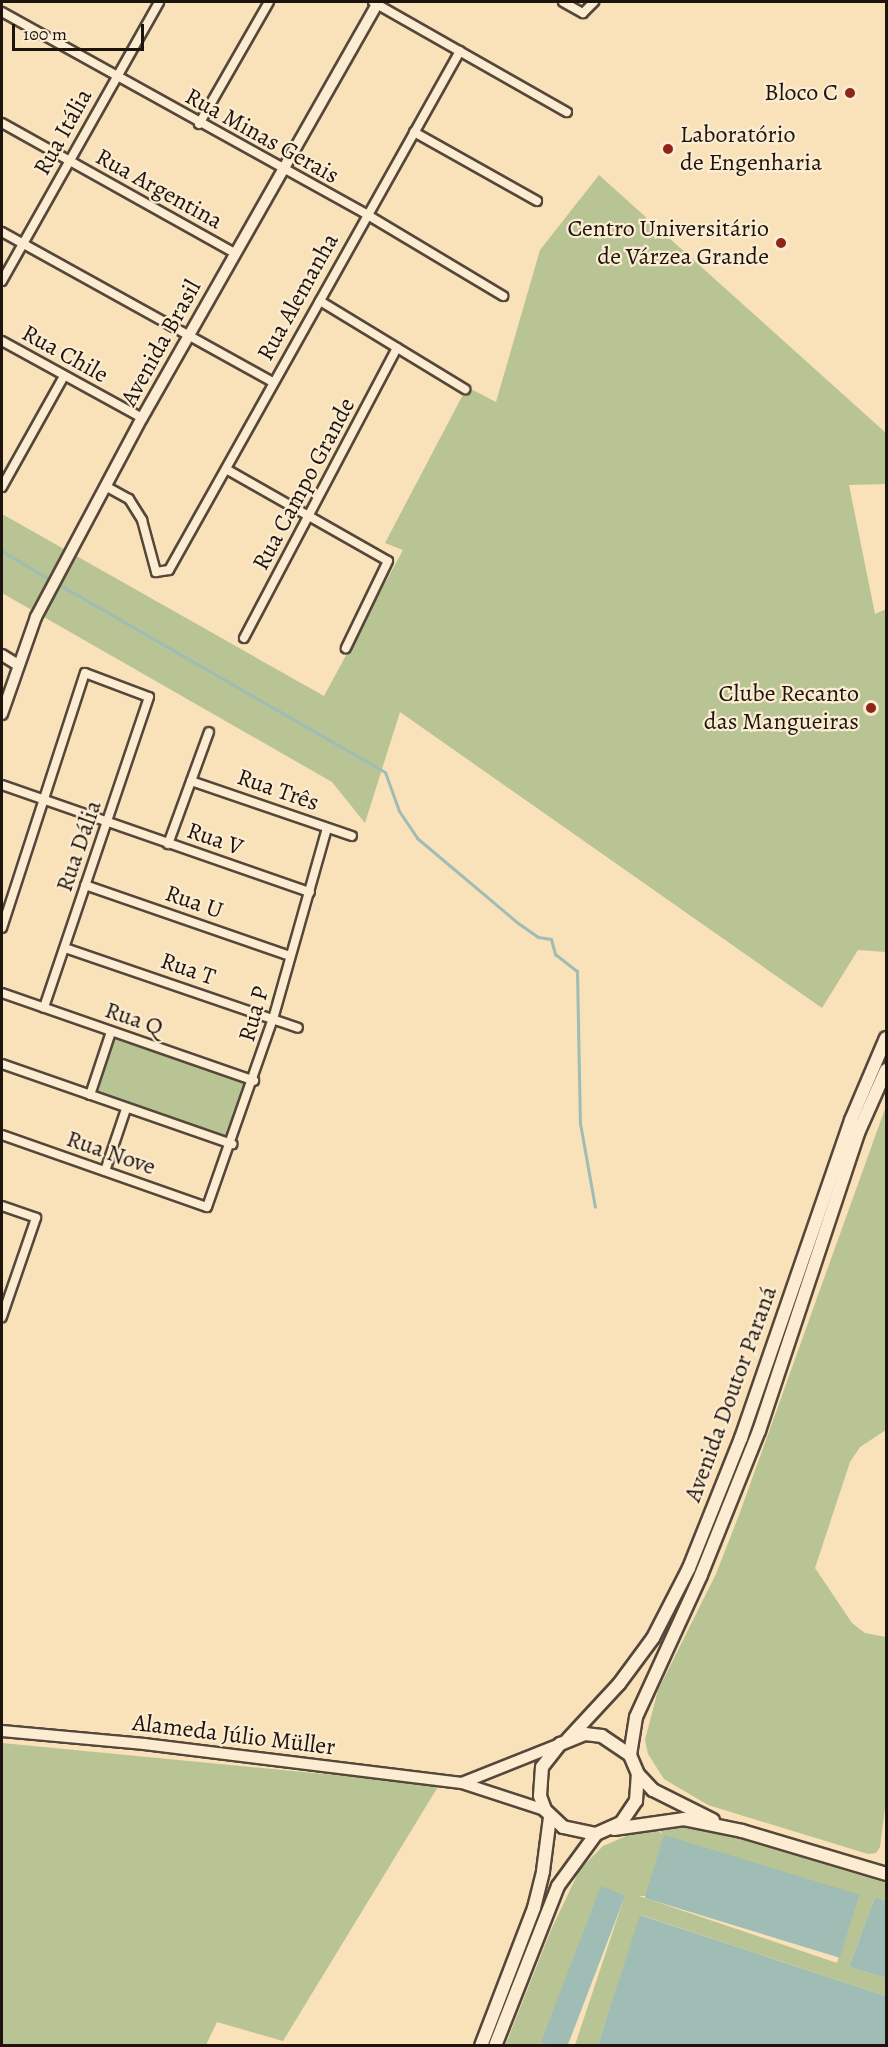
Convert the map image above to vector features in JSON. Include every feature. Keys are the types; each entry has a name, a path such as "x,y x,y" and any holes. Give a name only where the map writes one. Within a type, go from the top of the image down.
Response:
{"main road":[{"name":"Avenida Doutor Paraná","path":"564,1741 619,1684 653,1638 689,1568 741,1438 851,1120 886,1038"},
{"name":"Avenida Doutor Paraná","path":"630,1755 636,1717 701,1575 759,1431 858,1133 886,1070"},
{"path":"742,1831 691,1810 653,1790 638,1774 630,1755 602,1736 585,1734 564,1741 542,1767 540,1796 548,1813 571,1830 596,1834 684,1819 742,1831 886,1874"},
{"path":"610,1830 621,1822 636,1801 638,1774"},
{"path":"481,2046 534,1908 543,1871 548,1813"},
{"path":"495,2046 558,1886 596,1834"}],"street":[{"name":"Rua Itália","path":"2,281 159,2"},
{"path":"199,124 269,2"},
{"path":"376,2 567,112"},
{"name":"Avenida Brasil","path":"2,714 18,665 52,588 142,418 190,337 376,2"},
{"path":"563,2 583,13 594,2"},
{"name":"Rua Minas Gerais","path":"2,12 199,124 366,214 503,296"},
{"name":"Rua Alemanha","path":"107,487 129,499 142,520 156,572 162,574 174,563 366,214 460,51"},
{"name":"Rua Argentina","path":"2,123 235,254"},
{"path":"414,132 537,201"},
{"path":"2,232 273,382"},
{"path":"320,301 465,389"},
{"name":"Rua Chile","path":"2,341 142,418"},
{"name":"Rua Campo Grande","path":"244,638 397,348"},
{"path":"2,487 64,376"},
{"path":"226,469 388,561 346,648"},
{"path":"2,655 18,665"},
{"name":"Rua Dália","path":"44,1008 149,697 85,673 46,801"},
{"path":"168,844 209,732"},
{"name":"Rua Três","path":"191,780 352,836"},
{"name":"Rua V","path":"2,784 310,892"},
{"path":"2,928 46,801"},
{"name":"Rua P","path":"207,1207 254,1082 327,828"},
{"name":"Rua U","path":"86,885 290,956"},
{"name":"Rua T","path":"65,948 298,1028"},
{"name":"Rua Q","path":"2,993 254,1082"},
{"path":"90,1095 111,1032"},
{"path":"2,1064 232,1144"},
{"path":"105,1171 126,1108"},
{"name":"Rua Nove","path":"2,1135 207,1207"},
{"path":"2,1206 36,1218 2,1317"},
{"name":"Alameda Júlio Müller","path":"2,1731 144,1744 462,1784 548,1813"},
{"name":"Alameda Júlio Müller","path":"462,1784 564,1741"}],"green space":[{"path":"599,175 886,433 886,484 849,485 875,614 886,609 886,952 858,950 822,1008 400,712 365,823 332,782 2,593 2,514 324,696 403,550 385,543 467,387 496,402 540,250"},
{"path":"112,1036 251,1084 232,1139 93,1091"},
{"path":"886,1106 886,1430 860,1447 850,1462 815,1568 852,1623 865,1633 886,1637 886,1800 880,1847 876,1853 868,1854 708,1805 664,1779 648,1754 645,1740 658,1690 716,1574 739,1515"},
{"path":"2,1743 439,1785 283,2041 217,2022 206,2045 2,2045"},
{"path":"652,1825 662,1834 659,1826 696,1826 886,1883 886,1901 875,1897 849,1967 886,1978 886,1996 641,1915 598,2045 575,2045 625,1895 601,1887 549,2045 505,2046 551,1930 580,1869 603,1846","holes":["858,1895 837,1963 639,1896"]}],"water":[{"path":"664,1835 859,1895 840,1958 645,1898"},
{"path":"601,1886 625,1895 567,2046 552,2046 541,2042"},
{"path":"875,1897 886,1901 886,1978 849,1967"},
{"path":"640,1915 886,1996 886,2045 598,2045"}],"waterway":[{"path":"2,551 52,581"},
{"path":"58,584 385,772 399,811 417,838 518,923 538,937 551,939 555,954 577,971 580,1123 595,1207"}],"place":[{"name":"Bloco C","path":"850,93"},
{"name":"Laboratório de Engenharia","path":"668,149"},
{"name":"Centro Universitário de Várzea Grande","path":"781,243"},
{"name":"Clube Recanto das Mangueiras","path":"871,708"}]}
